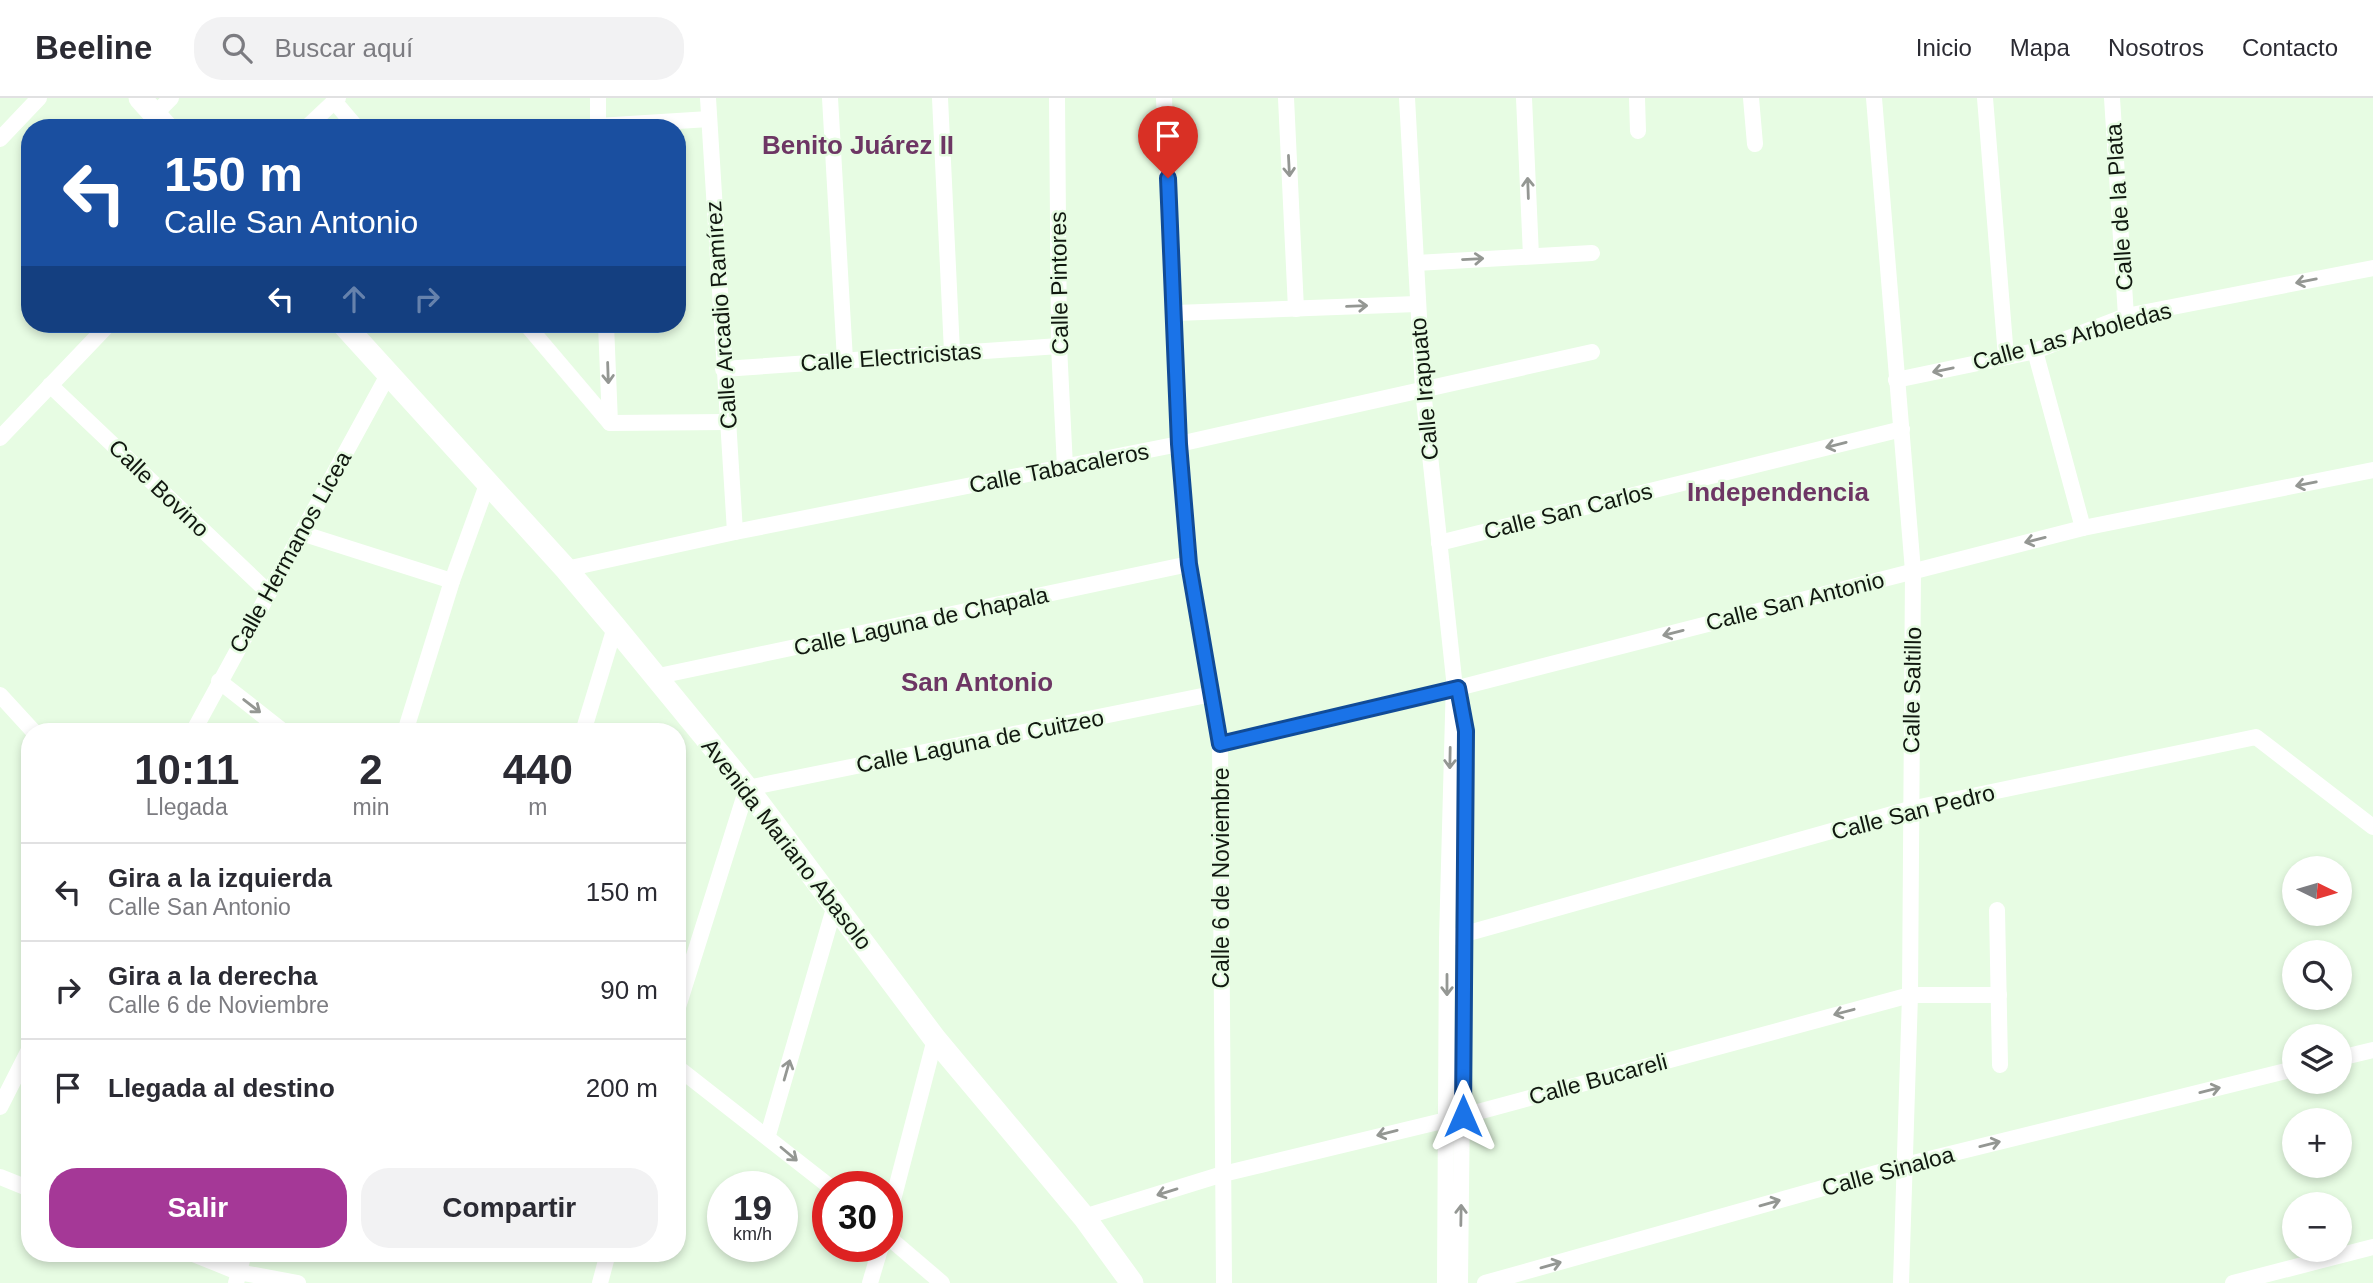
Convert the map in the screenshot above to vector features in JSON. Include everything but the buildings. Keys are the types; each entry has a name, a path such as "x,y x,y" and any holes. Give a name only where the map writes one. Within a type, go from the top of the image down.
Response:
{"street":[{"path":"0,139 38,98"},
{"path":"598,98 598,119"},
{"name":"Calle Arcadio Ramírez","path":"708,98 735,532"},
{"path":"830,98 845,360"},
{"path":"940,98 952,352"},
{"name":"Calle Pintores","path":"1057,98 1059,346 1065,467"},
{"name":"Calle 6 de Noviembre","path":"1164,98 1179,444 1189,564 1220,744 1224,1283"},
{"path":"1286,98 1296,309"},
{"name":"Calle Irapuato","path":"1407,98 1423,390 1455,685 1466,731 1446,1119 1445,1283"},
{"path":"1524,98 1531,256"},
{"path":"1637,98 1638,131"},
{"path":"1751,98 1755,144"},
{"name":"Calle Saltillo","path":"1874,98 1913,571 1910,995 1901,1283"},
{"path":"1985,98 2006,357"},
{"name":"Calle de la Plata","path":"2112,98 2126,316"},
{"path":"316,119 336,100 350,119"},
{"path":"686,121 709,119"},
{"path":"1416,262 1592,253"},
{"name":"Calle Las Arboledas","path":"1896,380 2035,351 2126,316 2373,268"},
{"path":"1175,313 1417,304"},
{"path":"0,439 100,333"},
{"name":"Avenida Mariano Abasolo","path":"352,333 566,569 615,627 747,788 935,1039 1084,1217 1132,1283"},
{"path":"534,333 611,423 727,422"},
{"path":"606,333 611,423"},
{"name":"Calle Electricistas","path":"723,369 1059,346"},
{"path":"2035,351 2083,528"},
{"name":"Calle Tabacaleros","path":"566,569 735,532 1179,444 1592,352"},
{"name":"Calle Hermanos Licea","path":"198,723 389,373"},
{"name":"Calle Bovino","path":"50,385 268,592"},
{"name":"Calle San Carlos","path":"1439,543 1902,429"},
{"name":"Calle San Antonio","path":"1220,744 2083,528 2373,470"},
{"path":"408,723 452,580 488,482"},
{"path":"301,533 452,580"},
{"name":"Calle Laguna de Chapala","path":"654,677 1189,564"},
{"path":"586,723 615,627"},
{"path":"219,681 273,723"},
{"name":"Calle Laguna de Cuitzeo","path":"747,788 1212,694"},
{"path":"1,699 25,723"},
{"name":"Calle San Pedro","path":"1455,938 1910,809 2256,737 2369,821"},
{"path":"686,981 747,788"},
{"path":"768,1135 835,905"},
{"path":"1997,910 2000,1065"},
{"name":"Calle Irapuato","path":"1455,938 1463,1116 1460,1283"},
{"name":"Calle Bucareli","path":"1084,1217 1223,1174 1463,1116 1910,995 1999,995"},
{"path":"901,1171 935,1039"},
{"path":"2352,1055 2373,1050"},
{"path":"0,1107 21,1066"},
{"name":"Calle Sinaloa","path":"1485,1283 1905,1165 2282,1072"},
{"path":"686,1074 812,1172"},
{"path":"0,1177 21,1185"},
{"path":"2233,1283 2373,1247"},
{"path":"903,1250 942,1283"},
{"path":"208,1262 237,1277 298,1283"},
{"path":"600,1283 606,1262"},
{"path":"870,1283 876,1262"}],"district":[{"name":"Benito Juárez II","path":"858,145"},
{"name":"Independencia","path":"1778,492"},
{"name":"San Antonio","path":"977,682"}],"route":[{"path":"1168,178 1179,444 1189,564 1220,744 1458,688 1466,731 1463,1116"}]}
